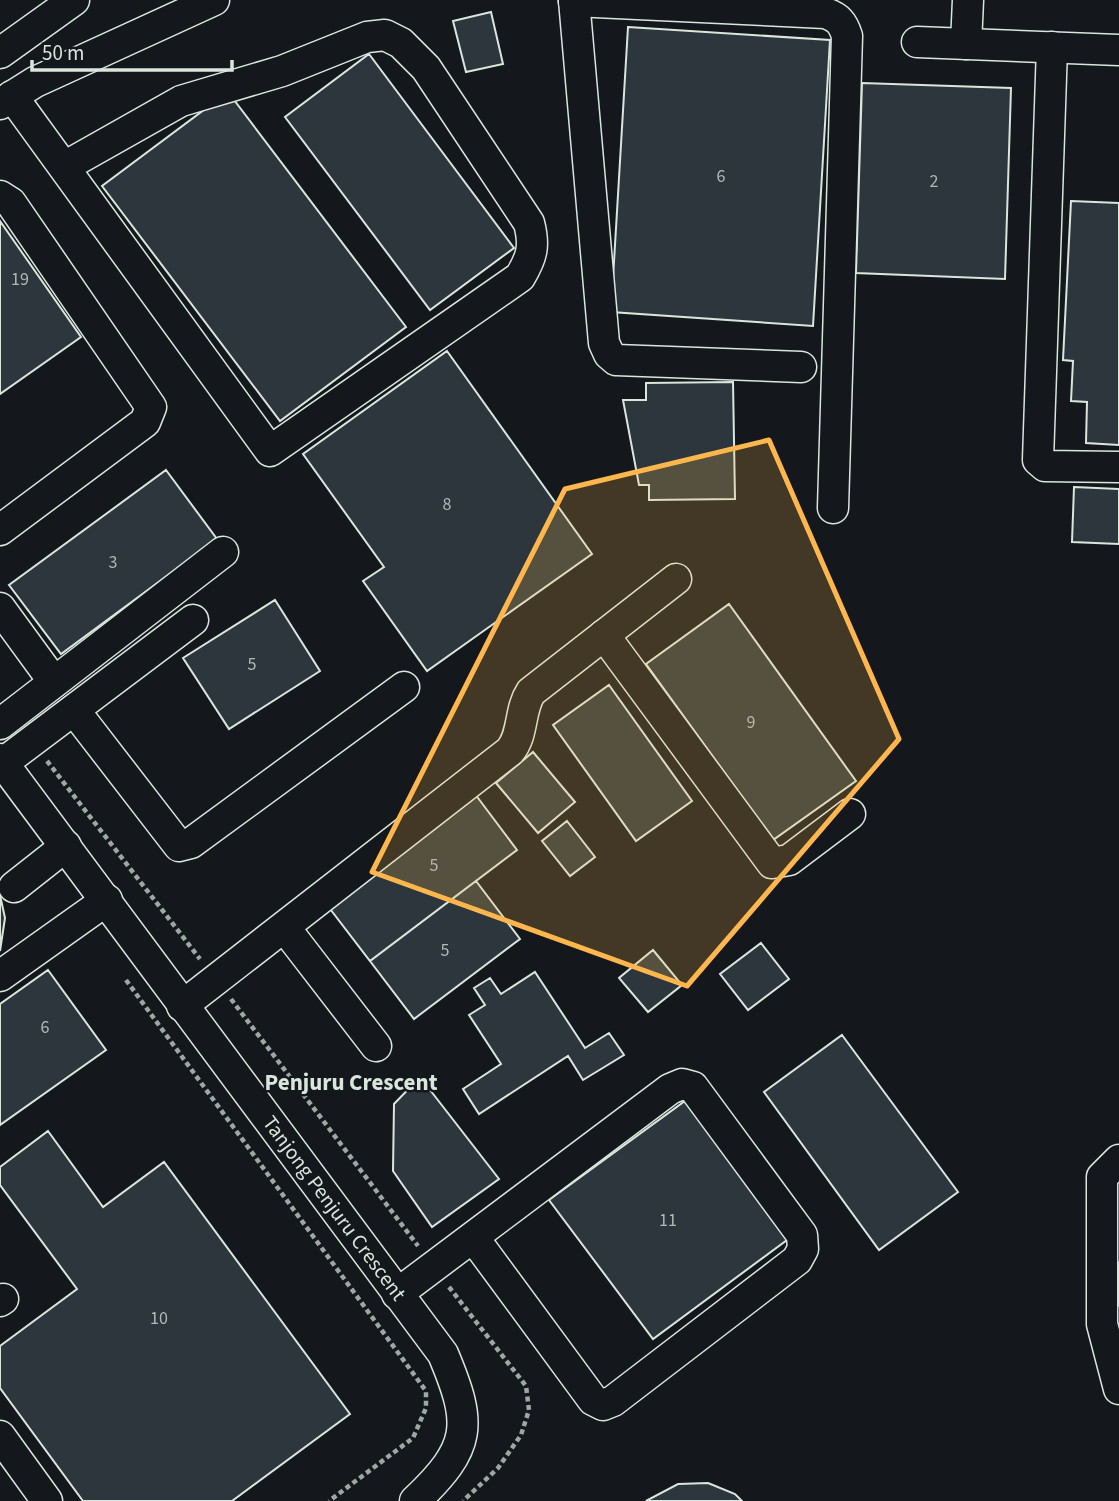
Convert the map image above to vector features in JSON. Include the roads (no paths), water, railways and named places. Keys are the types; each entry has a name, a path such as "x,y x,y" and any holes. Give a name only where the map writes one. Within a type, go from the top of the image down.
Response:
{"street":[{"path":"0,53 74,0"},
{"path":"64,167 181,101 282,71 367,37 385,35 401,43 426,68 529,223 533,241 532,257 520,277 270,451 64,167 6,100 35,82 214,0"},
{"path":"801,367 616,360 609,354 604,343 574,0 825,13 836,16 844,25 847,36 833,508"},
{"path":"966,44 968,0"},
{"path":"917,42 1119,50"},
{"path":"1052,47 1038,460 1045,466 1119,467"},
{"path":"0,196 11,203 151,407 145,422 0,530"},
{"path":"0,724 223,552"},
{"path":"182,1006 510,751 518,741 526,700 531,692 676,579"},
{"path":"0,608 54,682"},
{"path":"1,761 32,741 193,621"},
{"path":"604,635 772,863 789,860 850,814"},
{"path":"74,710 179,846 191,843 404,687"},
{"name":"Tanjong Penjuru Crescent","path":"1,761 443,1354 461,1396 462,1436 446,1471 415,1501"},
{"path":"14,887 66,846"},
{"path":"0,976 107,900"},
{"path":"285,928 376,1046"},
{"path":"397,1294 472,1237 670,1089 682,1084 693,1087 794,1224 802,1235 803,1249 797,1260 612,1401 603,1405 593,1400 472,1237"},
{"path":"1119,1160 1102,1177 1110,1332 1119,1389"},
{"path":"0,1436 47,1501"}],"district":[{"name":"Penjuru Crescent","path":"351,1082"}]}
